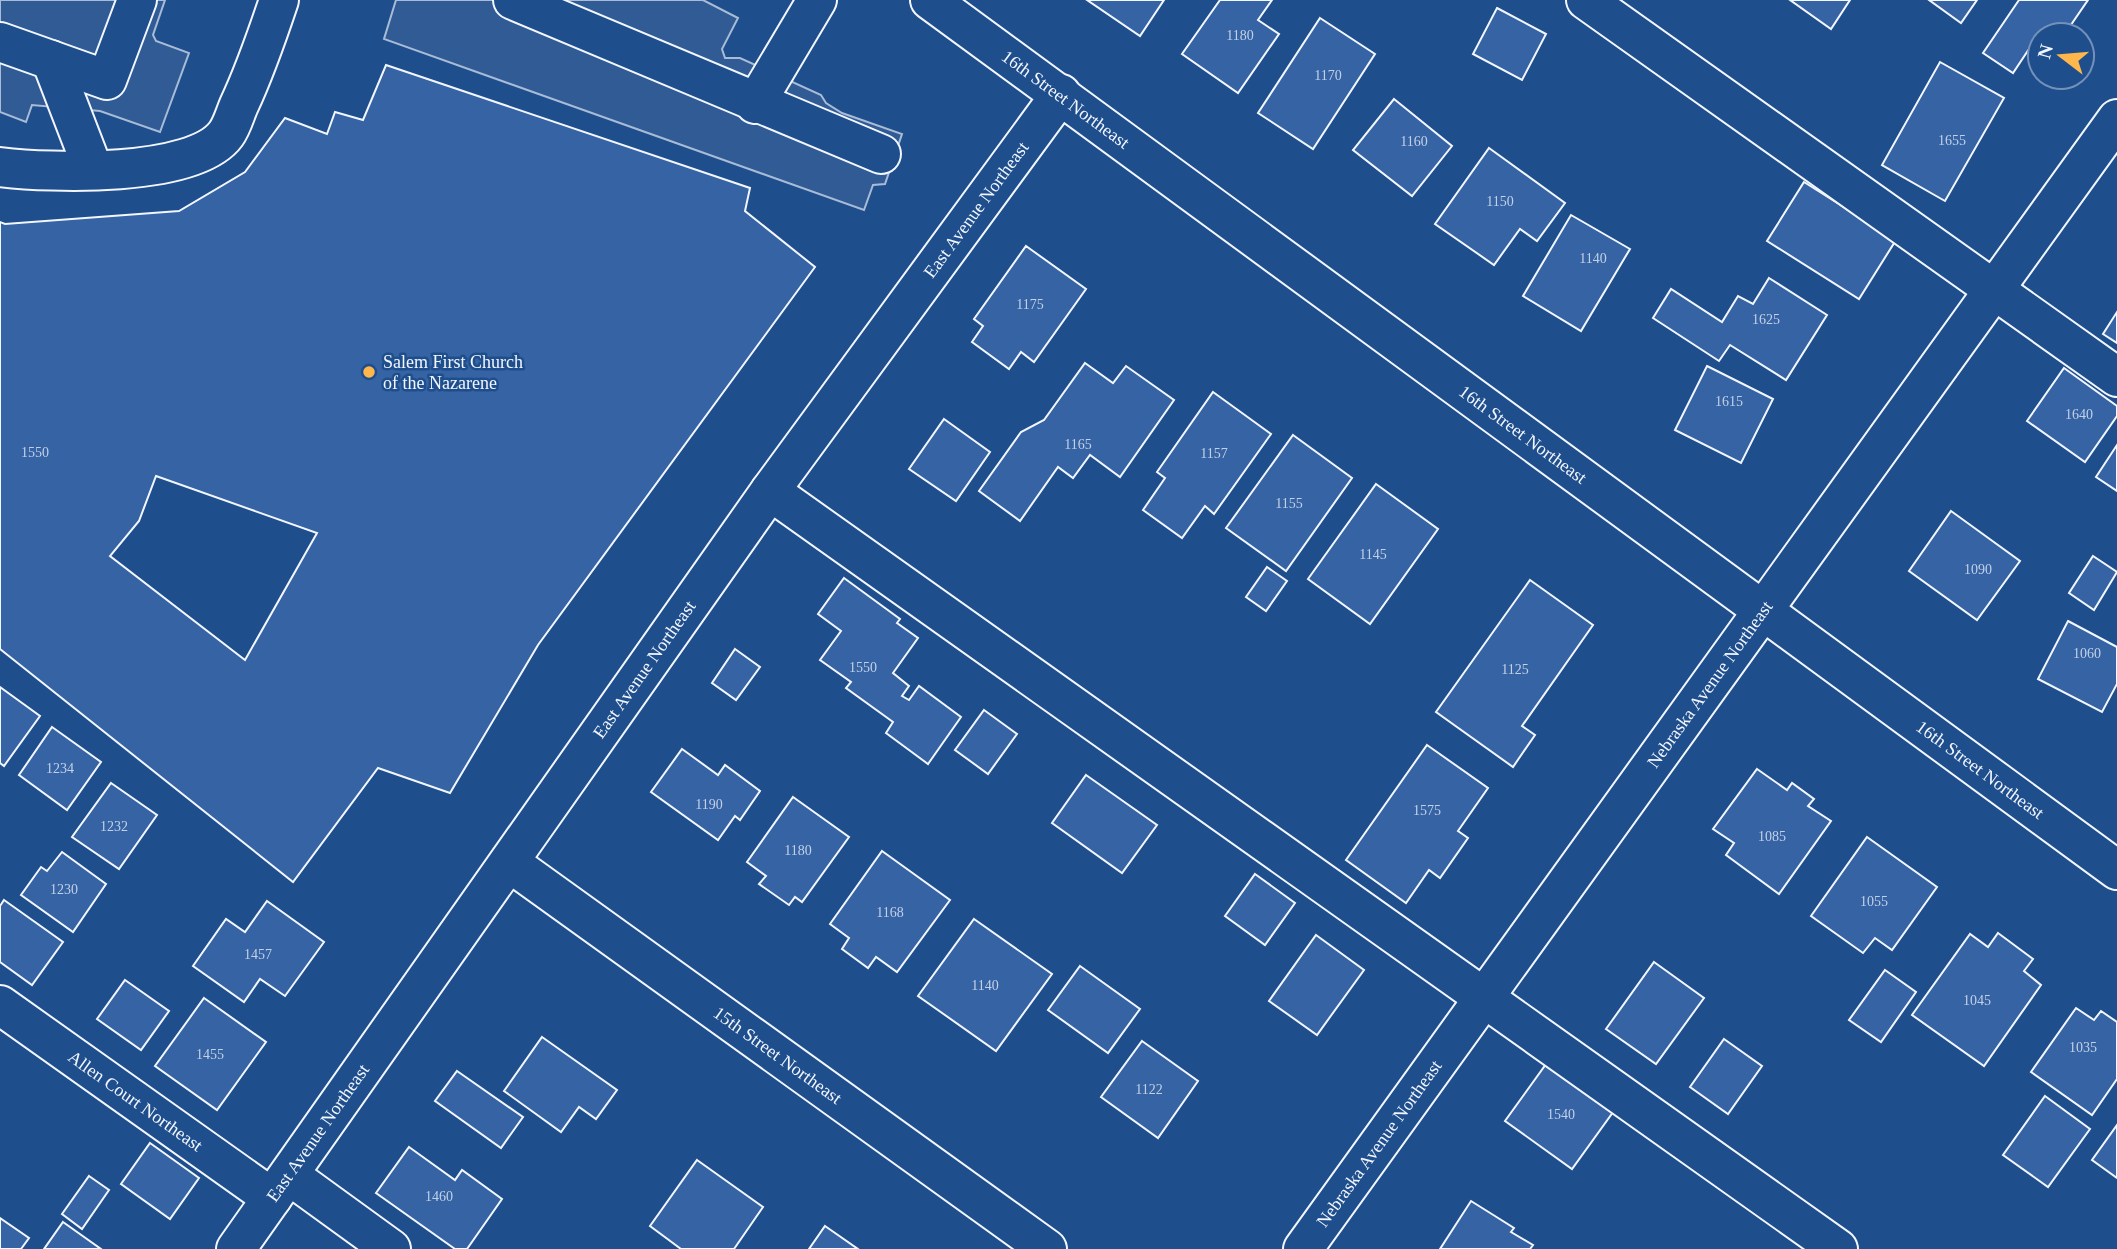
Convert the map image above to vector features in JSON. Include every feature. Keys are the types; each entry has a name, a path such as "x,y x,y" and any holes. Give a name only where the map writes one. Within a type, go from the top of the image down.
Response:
{"street":[{"path":"0,41 107,80 137,0"},
{"path":"0,167 30,171 162,166 200,152 225,135 255,70 279,0"},
{"path":"513,0 755,104 881,154"},
{"path":"755,104 817,0"},
{"name":"16th Street Northeast","path":"930,0 2117,870"},
{"path":"1586,0 2117,377"},
{"path":"51,60 93,169"},
{"name":"East Avenue Northeast","path":"236,1249 771,491 1061,94"},
{"name":"Nebraska Avenue Northeast","path":"1303,1249 2117,119"},
{"path":"771,491 1838,1249"},
{"name":"15th Street Northeast","path":"509,862 1047,1249"},
{"name":"Allen Court Northeast","path":"0,1005 280,1186 391,1249"}],"shaded area":[{"path":"0,0 165,0 153,35 156,41 189,53 160,132 100,111 32,105 26,122 0,112"},
{"path":"396,0 703,0 738,18 722,49 725,58 740,58 821,95 826,103 842,113 902,134 885,184 873,185 864,210 384,39"}],"building":[{"path":"1087,0 1164,0 1140,36"},
{"path":"1220,0 1272,0 1258,20 1279,34 1238,93 1182,54"},
{"path":"1790,0 1850,0 1831,29"},
{"path":"1929,0 1977,0 1961,23"},
{"path":"2019,0 2088,0 2074,21 2026,21 2026,54 2013,73 1983,53"},
{"path":"1497,8 1546,34 1522,80 1473,54"},
{"path":"1320,18 1375,54 1313,149 1258,113"},
{"path":"1940,62 2004,98 1945,201 1882,165"},
{"name":"Salem First Church of the Nazarene","path":"386,65 750,188 745,211 815,267 538,645 450,793 378,768 293,882 0,649 0,222 5,224 179,211 245,172 285,118 327,134 335,112 363,120","holes":["156,476 317,533 245,660 110,556 139,521"]},
{"path":"1394,99 1452,146 1412,196 1353,150"},
{"path":"1489,148 1565,203 1537,241 1520,229 1494,265 1435,224"},
{"path":"1804,182 1896,240 1859,299 1767,241"},
{"path":"1571,215 1630,249 1581,331 1523,296"},
{"path":"1026,246 1086,289 1034,362 1021,352 1009,369 972,342 983,326 974,319"},
{"path":"1769,278 1827,315 1786,380 1730,345 1719,361 1653,318 1671,289 1722,322 1738,296 1753,304"},
{"path":"2117,312 2117,343 2103,334"},
{"path":"1085,363 1113,383 1126,366 1174,400 1120,477 1090,455 1073,478 1058,467 1020,521 979,491 1021,432 1044,420"},
{"path":"1707,366 1773,399 1741,463 1675,430"},
{"path":"2064,368 2117,406 2117,416 2085,462 2027,421"},
{"path":"1213,392 1271,434 1214,514 1205,506 1182,538 1143,510 1165,478 1157,472"},
{"path":"944,419 990,452 956,501 909,469"},
{"path":"1293,435 1352,478 1286,571 1226,528"},
{"path":"2117,445 2117,491 2096,477"},
{"path":"1376,484 1438,529 1370,624 1308,579"},
{"path":"1951,511 2020,561 1977,620 1909,571"},
{"path":"2093,556 2117,572 2094,610 2069,593"},
{"path":"1267,567 1287,581 1266,611 1246,597"},
{"path":"844,578 900,619 897,623 918,638 893,673 909,686 902,696 909,700 919,686 961,717 928,764 886,733 893,722 846,688 851,682 820,660 841,631 818,614"},
{"path":"1530,580 1593,625 1522,726 1535,735 1513,767 1436,712"},
{"path":"2068,621 2117,647 2117,684 2102,712 2038,679"},
{"path":"735,649 760,667 736,700 712,683"},
{"path":"0,687 40,716 4,766 0,763"},
{"path":"984,710 1017,734 988,774 955,750"},
{"path":"52,727 101,762 67,810 19,775"},
{"path":"1427,745 1488,788 1458,831 1468,838 1440,878 1429,870 1406,903 1346,860"},
{"path":"682,749 718,775 725,765 760,791 740,820 735,816 718,840 651,792"},
{"path":"1757,769 1787,790 1792,783 1814,799 1808,806 1831,821 1779,894 1726,855 1734,843 1713,829"},
{"path":"1086,775 1157,825 1122,873 1052,823"},
{"path":"111,783 157,815 119,869 72,837"},
{"path":"793,797 849,837 802,902 795,897 789,905 759,884 766,876 747,862"},
{"path":"1867,837 1937,887 1892,950 1875,938 1863,953 1811,916"},
{"path":"882,851 950,900 897,972 876,957 868,968 842,949 849,938 830,924"},
{"path":"62,852 106,884 73,932 21,895 41,867 47,871"},
{"path":"1255,874 1295,903 1265,945 1225,916"},
{"path":"4,900 63,942 32,985 0,962 0,906"},
{"path":"267,901 324,942 285,996 260,979 244,1002 193,966 226,919 245,932"},
{"path":"974,919 1052,974 996,1051 918,996"},
{"path":"1998,933 2033,959 2024,971 2041,985 1984,1066 1912,1015 1970,934 1988,947"},
{"path":"1316,935 1364,970 1317,1035 1269,1001"},
{"path":"1654,962 1704,998 1656,1064 1606,1029"},
{"path":"1080,966 1140,1009 1108,1053 1048,1010"},
{"path":"1885,970 1916,992 1881,1042 1849,1020"},
{"path":"125,980 169,1011 141,1050 97,1019"},
{"path":"204,998 266,1042 217,1110 155,1066"},
{"path":"2076,1008 2094,1020 2101,1011 2117,1022 2117,1079 2092,1115 2031,1072"},
{"path":"542,1037 617,1090 596,1119 579,1107 561,1132 504,1091"},
{"path":"1724,1039 1762,1066 1728,1114 1690,1087"},
{"path":"1142,1041 1198,1081 1158,1138 1101,1097"},
{"path":"1549,1060 1616,1108 1572,1169 1505,1121"},
{"path":"457,1071 523,1117 501,1148 435,1101"},
{"path":"2045,1096 2090,1129 2048,1187 2003,1155"},
{"path":"2117,1125 2117,1178 2092,1160"},
{"path":"150,1143 199,1178 170,1219 121,1184"},
{"path":"409,1147 455,1180 462,1170 502,1199 467,1249 455,1249 376,1193"},
{"path":"697,1160 763,1207 734,1249 681,1249 650,1226"},
{"path":"89,1176 109,1190 82,1229 62,1214"},
{"path":"1471,1201 1514,1228 1511,1232 1533,1245 1530,1249 1440,1249"},
{"path":"0,1218 29,1238 21,1249 0,1249"},
{"path":"63,1222 101,1249 44,1249"},
{"path":"825,1226 858,1249 809,1249"}],"place":[{"name":"Salem First Church of the Nazarene","path":"369,372"}]}
